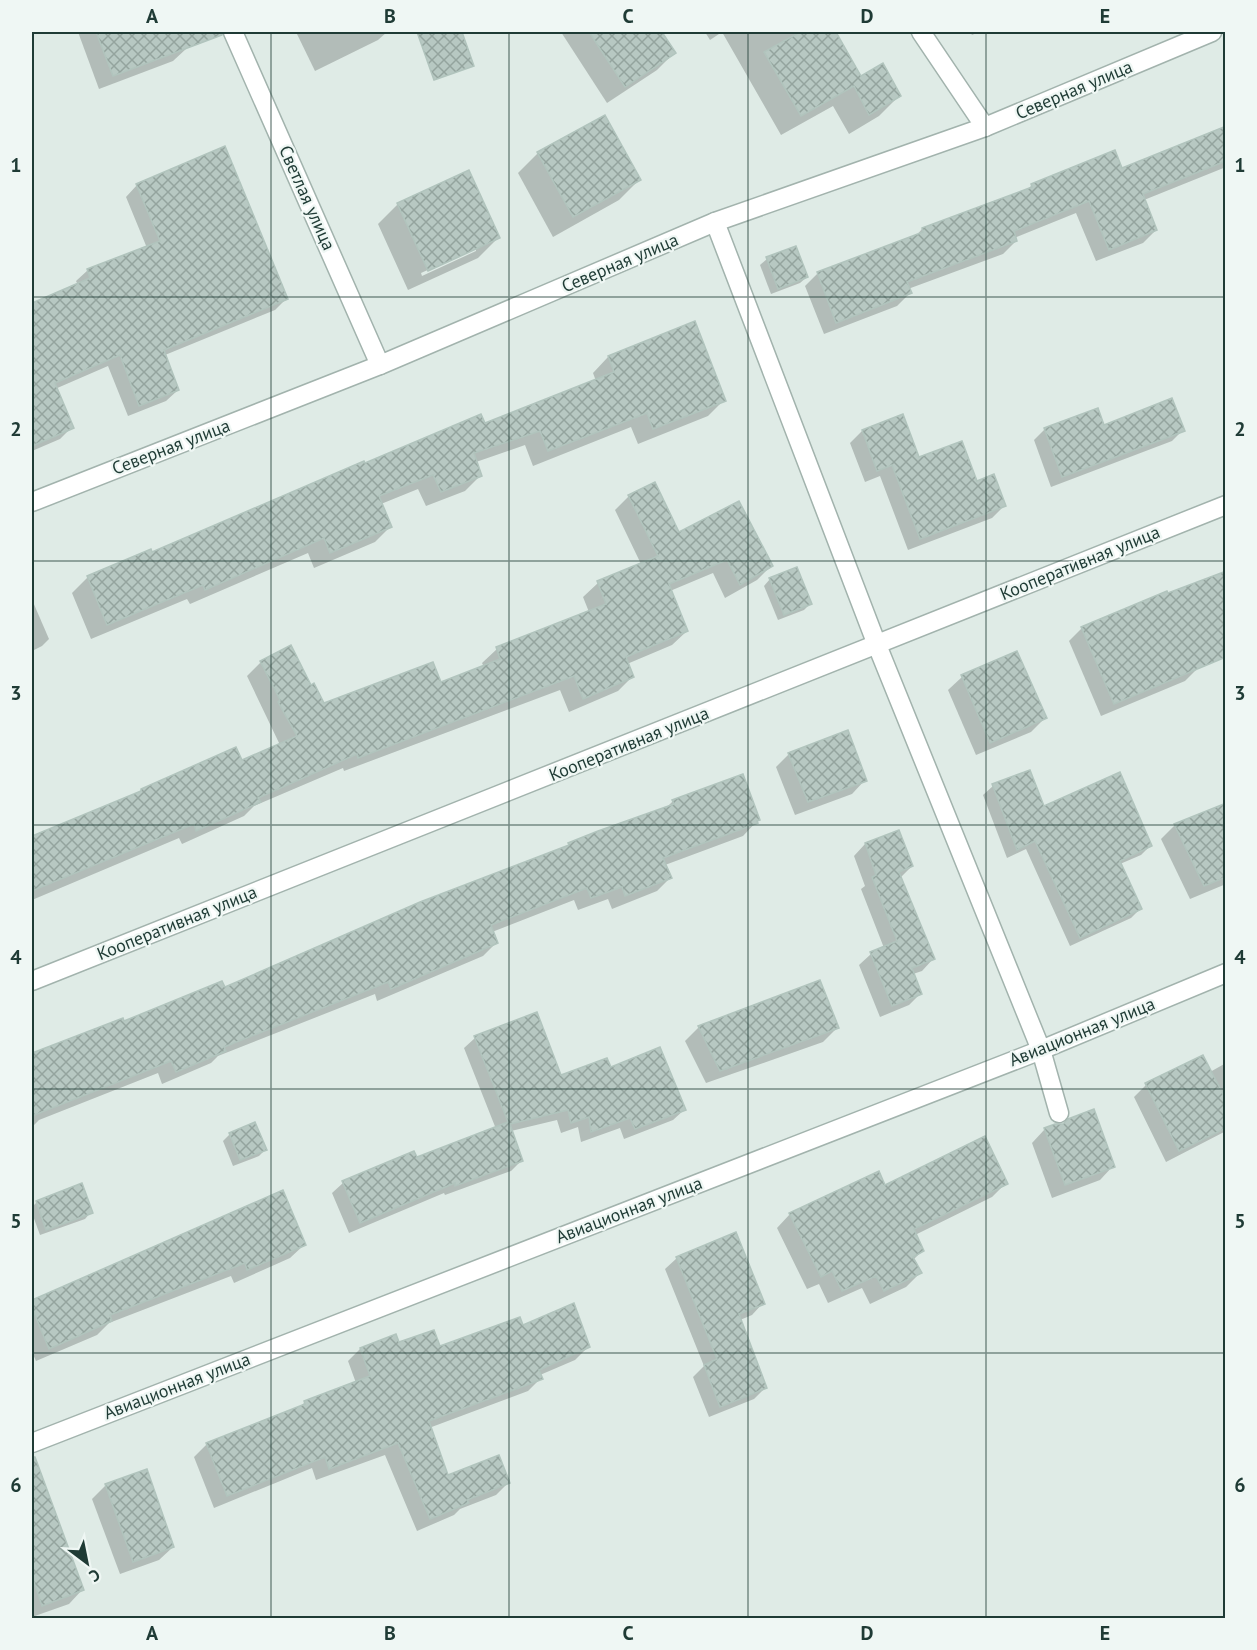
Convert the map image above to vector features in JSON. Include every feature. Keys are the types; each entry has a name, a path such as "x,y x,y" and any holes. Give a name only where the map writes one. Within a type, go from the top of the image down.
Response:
{"street":[{"name":"Светлая улица","path":"233,32 380,365"},
{"path":"921,32 985,127"},
{"name":"Северная улица","path":"32,502 380,365 716,222 985,127 1212,32"},
{"path":"716,222 876,645 1041,1050 1059,1113"},
{"name":"Кооперативная улица","path":"32,981 1226,505"},
{"name":"Авиационная улица","path":"32,1443 1041,1050 1226,973"}],"building":[{"path":"96,32 222,32 222,35 113,76"},
{"path":"417,32 462,32 474,66 434,80"},
{"path":"589,32 662,32 676,53 625,87"},
{"path":"800,32 836,32 861,76 883,63 901,96 869,115 854,86 801,116 764,52"},
{"path":"605,115 641,180 573,217 537,152"},
{"path":"1226,126 1226,161 1143,194 1157,230 1109,250 1089,201 1014,231 1017,241 907,282 912,293 836,323 817,272 923,232 922,228 1032,187 1031,184 1115,150 1122,168"},
{"path":"225,146 288,299 164,350 179,390 139,406 120,355 55,383 74,428 32,446 32,303 90,278 87,269 160,241 136,184"},
{"path":"469,170 500,238 428,271 397,203"},
{"path":"796,246 808,277 778,289 766,257"},
{"path":"695,321 726,401 653,429 647,413 548,451 540,431 474,453 482,476 441,492 433,475 379,496 392,527 330,553 324,538 205,590 203,585 107,625 87,576 151,549 152,552 364,461 365,463 481,414 485,423 614,372 608,356"},
{"path":"1172,398 1185,431 1062,477 1044,428 1098,408 1104,425"},
{"path":"903,414 919,457 962,441 977,481 994,474 1006,506 920,539 892,465 877,471 862,430"},
{"path":"655,482 679,532 739,501 773,566 740,585 727,560 669,584 688,631 626,657 634,677 583,699 574,676 358,758 357,754 258,798 261,802 196,831 194,824 32,891 32,836 141,791 141,789 236,747 242,760 297,736 278,702 280,700 260,661 291,645 311,685 314,683 324,703 433,662 441,682 500,659 496,647 606,604 597,581 658,556 628,495"},
{"path":"797,567 812,604 784,615 769,578"},
{"path":"1226,571 1226,657 1114,704 1081,627 1167,591 1168,593"},
{"path":"1017,651 1047,718 990,743 961,675"},
{"path":"848,730 867,781 808,802 788,753"},
{"path":"1030,770 1044,806 1120,772 1152,846 1120,861 1142,909 1080,938 1035,841 1017,850 992,784"},
{"path":"743,774 760,820 757,821 758,823 663,858 672,878 625,896 622,887 591,898 587,888 491,925 498,943 391,989 388,982 224,1047 226,1051 176,1072 171,1061 32,1116 32,1053 123,1018 124,1021 222,981 225,987 420,902 569,845 568,843 598,831 674,804 672,800"},
{"path":"1226,803 1226,877 1204,886 1174,824"},
{"path":"899,830 913,866 899,872 935,959 912,968 922,994 892,1006 870,952 897,941 872,877 876,875 865,843"},
{"path":"820,980 839,1028 720,1071 698,1026"},
{"path":"537,1012 561,1075 607,1058 611,1067 660,1047 686,1110 635,1129 630,1118 591,1132 589,1117 571,1123 568,1110 510,1124 523,1161 455,1186 455,1183 360,1223 342,1181 414,1151 417,1157 508,1122 474,1036"},
{"path":"1203,1055 1226,1100 1226,1128 1179,1151 1145,1083"},
{"path":"1094,1109 1115,1167 1065,1185 1044,1128 1063,1124 1068,1119"},
{"path":"255,1122 267,1150 240,1160 229,1133"},
{"path":"985,1136 1008,1184 914,1229 924,1251 913,1257 922,1273 884,1291 876,1276 842,1291 832,1271 821,1277 789,1213 879,1171 885,1185"},
{"path":"82,1183 93,1213 46,1230 36,1201"},
{"path":"283,1190 306,1245 247,1270 245,1263 110,1315 112,1321 49,1349 32,1308 32,1300"},
{"path":"736,1232 765,1304 739,1314 767,1388 720,1407 704,1365 717,1359 676,1257"},
{"path":"574,1303 590,1347 539,1370 543,1379 429,1421 448,1475 499,1455 510,1483 467,1500 469,1503 430,1519 398,1443 329,1469 325,1457 227,1496 206,1443 305,1404 304,1401 370,1376 360,1348 396,1334 399,1342 434,1330 440,1346 520,1317 523,1325"},
{"path":"32,1457 35,1457 84,1590 42,1606 32,1576"},
{"path":"147,1469 174,1547 133,1562 105,1484"}]}
